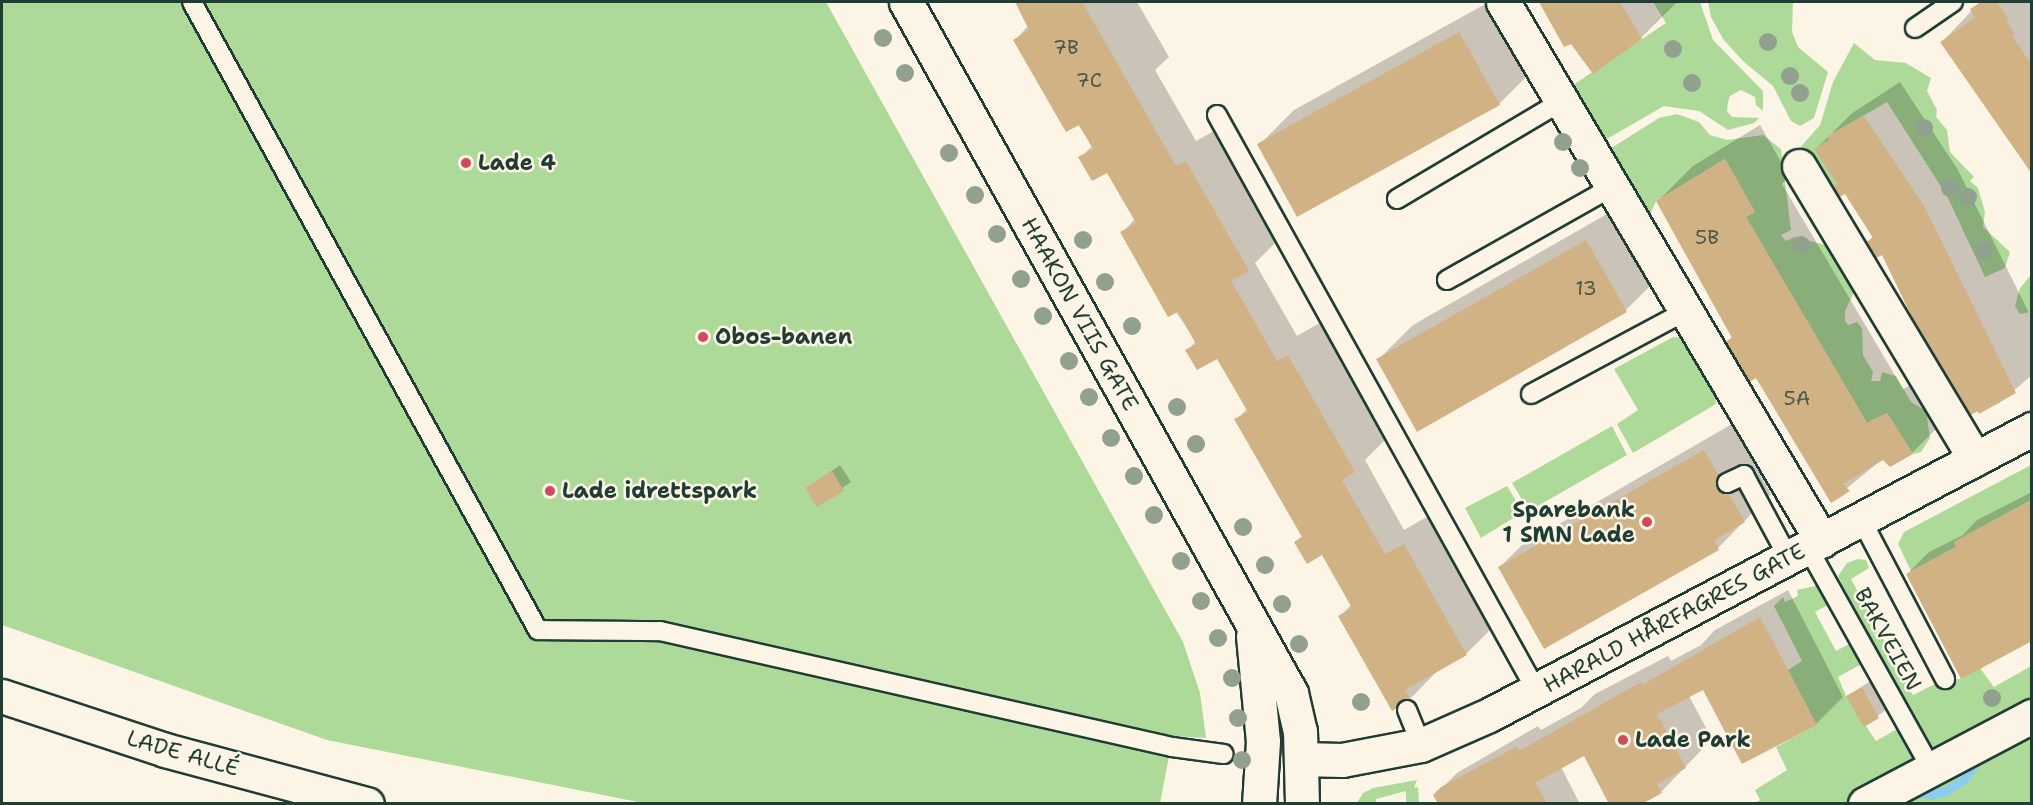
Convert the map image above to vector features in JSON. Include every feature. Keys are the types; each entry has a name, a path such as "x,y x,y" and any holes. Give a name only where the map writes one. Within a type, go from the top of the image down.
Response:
{"street":[{"name":"HAAKON VIIS GATE","path":"906,2 1226,571 1252,628 1291,693 1300,731 1302,804"},
{"path":"1503,2 1686,312 1806,550"},
{"path":"1799,166 1975,459"},
{"name":"HARALD HÅRFAGRES GATE","path":"1301,759 1342,760 1421,745 1536,690 1806,550 2031,429"},
{"name":"HAAKON VIIS GATE","path":"1252,628 1263,741 1259,804"},
{"name":"LADE ALLÉ","path":"2,696 165,750 367,804"},
{"path":"1865,804 1933,772 2031,716"}],"lane":[{"path":"192,2 538,630 660,631 1172,747 1224,754"},
{"path":"1915,28 1953,2"},
{"path":"1397,199 1562,101"},
{"path":"1216,115 1536,690"},
{"path":"1447,279 1612,188"},
{"path":"1531,394 1686,312"},
{"name":"BAKVEIEN","path":"1727,483 1744,475 1806,550 1933,772"},
{"path":"1861,519 1945,679"},
{"path":"1407,710 1421,745"}],"green space":[{"name":"Lade idrettspark","path":"2,2 826,2 1183,642 1200,693 1206,738 1173,736 1160,803 643,803 327,740 2,625"},
{"path":"1653,2 1700,2 1713,40 1763,91 1763,111 1756,105 1755,97 1741,90 1730,96 1728,102 1727,111 1732,117 1759,118 1754,123 1728,130 1699,111 1664,106 1600,143 1567,89 1666,23"},
{"path":"1708,2 1793,2 1792,32 1798,47 1828,72 1814,118 1800,126 1791,121 1773,86 1743,61 1723,39 1711,17"},
{"path":"1854,43 1875,60 1906,63 1931,78 1927,91 1937,110 1936,117 1947,130 1950,152 1974,177 1970,181 1978,188 1985,212 1983,227 2010,252 2005,268 1985,277 1947,196 1887,102 1828,136 1829,140 1815,149 1837,184 1833,187 1840,197 1830,205 1798,150 1820,125 1833,82"},
{"path":"1677,114 1699,122 1710,135 1727,140 1763,135 1781,149 1791,230 1781,235 1786,241 1795,237 1833,247 1844,274 1853,268 1856,288 1845,311 1845,321 1848,325 1857,322 1862,328 1863,355 1873,372 1871,381 1880,381 1882,372 1896,376 1911,402 1926,411 1930,438 1921,452 1913,454 1887,413 1867,423 1746,217 1755,212 1725,159 1656,201 1648,219 1605,152 1659,118"},
{"path":"2031,275 2031,312 2020,314 2015,306 2020,288"},
{"path":"1673,337 1683,338 1715,394 1716,404 1633,453 1617,424 1638,410 1614,369"},
{"path":"1612,426 1627,455 1529,511 1512,483"},
{"path":"2031,465 2031,500 1954,542 1956,547 1911,571 1898,544 1904,532"},
{"path":"1507,486 1523,512 1481,538 1465,508"},
{"path":"1858,559 1866,560 1869,568 1851,579 1913,695 1945,679 1961,679 1980,668 1994,687 2031,666 2031,803 1754,804 1760,800 1755,790 1787,770 1776,747 1816,725 1788,670 1802,661 1774,606 1783,597 1785,602 1798,596 1797,590 1820,585 1833,602 1815,612 1836,651 1849,644 1865,662 1838,677 1846,696 1876,741 1899,728 1881,662 1838,576 1847,563"},
{"path":"1417,780 1414,788 1418,787 1419,803 1406,803 1406,791 1376,799 1376,803 1357,803 1363,793 1373,788"}],"building":[{"path":"1015,2 1082,2 1176,166 1186,161 1249,271 1231,281 1277,361 1288,355 1355,472 1342,480 1385,554 1404,544 1467,655 1405,690 1411,700 1392,711 1338,616 1352,608 1322,555 1307,564 1294,542 1302,537 1234,419 1248,412 1217,359 1197,370 1185,350 1196,344 1178,312 1168,317 1120,232 1136,223 1107,173 1092,181 1078,157 1093,149 1079,125 1066,132 1013,40 1029,30"},
{"path":"1539,2 1620,2 1642,39 1593,74 1571,44 1564,47"},
{"path":"1981,2 1997,2 2009,20 2007,22 2015,34 2012,36 2032,65 2032,174 1940,42 1975,18 1970,9"},
{"path":"1459,32 1500,105 1297,217 1257,144"},
{"path":"1864,116 1924,206 2016,393 1979,414 1978,411 1963,419 1920,333 1913,337 1904,318 1911,315 1882,255 1874,259 1866,242 1873,238 1845,194 1840,197 1833,186 1837,184 1814,149 1829,140 1827,136"},
{"path":"1725,159 1755,212 1746,217 1867,423 1887,413 1913,454 1890,467 1883,460 1843,484 1850,491 1831,503 1756,378 1748,383 1724,343 1732,338 1656,201"},
{"path":"1586,240 1627,312 1417,432 1376,359"},
{"path":"1704,450 1745,522 1714,540 1719,550 1544,649 1498,567"},
{"path":"832,471 844,491 817,507 805,488"},
{"path":"2032,500 2032,641 1961,679 1906,574 1956,547 1954,542"},
{"path":"1760,617 1817,725 1742,764 1703,690 1657,714 1686,768 1657,784 1662,793 1642,804 1609,804 1584,756 1535,783 1547,804 1438,804 1433,795 1441,787 1516,747 1519,751 1641,682 1642,685"},
{"path":"1862,687 1879,718 1864,727 1846,696"}],"waterway":[{"path":"1909,792 1932,795 1945,791 1963,780 1982,756"}],"place":[{"name":"Lade 4","path":"466,163"},
{"name":"Obos-banen","path":"703,337"},
{"name":"Lade idrettspark","path":"550,491"},
{"name":"Sparebank 1 SMN Lade","path":"1647,522"},
{"name":"Lade Park","path":"1623,740"}]}
